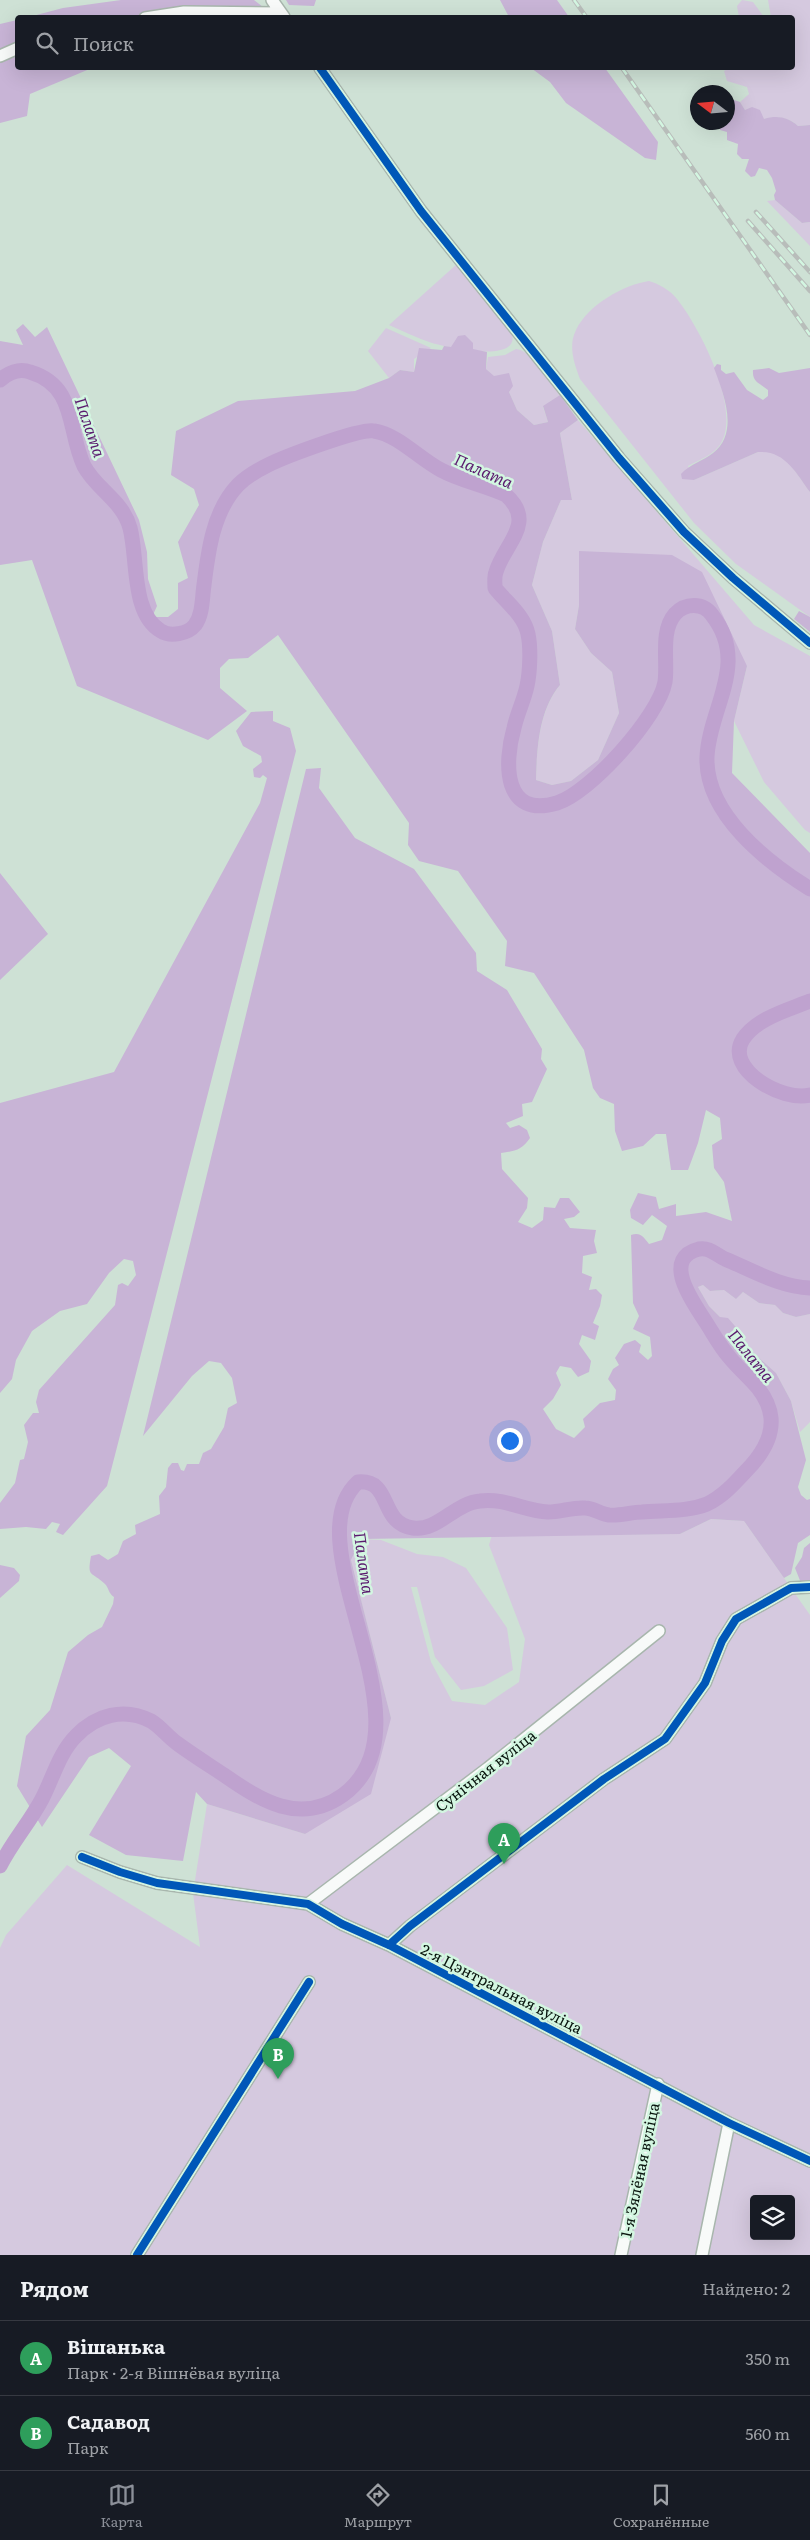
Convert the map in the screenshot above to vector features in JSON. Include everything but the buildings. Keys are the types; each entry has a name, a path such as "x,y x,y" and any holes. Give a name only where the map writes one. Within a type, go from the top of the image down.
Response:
{"street":[{"path":"272,0 283,15"},
{"path":"164,15 184,12 283,15"},
{"path":"0,56 15,49"},
{"path":"321,70 421,212 619,458 684,532 733,578 810,643"},
{"path":"389,1945 410,1926 604,1779 665,1739 705,1682 729,1628 736,1620 792,1588 810,1587"},
{"name":"Сунічная вуліца","path":"308,1904 496,1762 660,1631"},
{"name":"2-я Цэнтральная вуліца","path":"82,1857 120,1872 157,1883 308,1904 342,1924 389,1945 729,2122 810,2161"},
{"path":"137,2255 309,1982"},
{"name":"1-я Зялёная вуліца","path":"621,2255 658,2084"},
{"path":"702,2255 729,2122"}],"shaded area":[{"path":"121,0 254,0 263,7 181,8 184,15 36,15 63,8"},
{"path":"286,0 316,0 314,6 289,5"},
{"path":"500,0 557,0 568,15 508,15"},
{"path":"742,0 753,2 763,15 739,15 737,6"},
{"path":"768,0 810,0 810,125 798,126 782,118 764,119 745,110 740,102 749,94 747,87 727,81 724,71 726,70 795,70 795,15 771,15"},
{"path":"15,20 15,70 87,70 30,94 27,116 0,123 0,24"},
{"path":"534,70 606,70 658,142 656,160 645,158 566,103 550,82"},
{"path":"735,100 740,102 745,110 752,107 760,110 764,119 782,118 798,126 810,125 810,222 802,223 775,200 774,195 776,191 767,170 759,168 755,176 751,177 745,171 749,159 742,159 737,154 738,144 727,140 727,132 720,130 735,130"},
{"path":"775,200 802,223 810,222 810,246 767,201"},
{"path":"457,264 512,334 511,343 505,349 480,351 452,348 426,341 389,325"},
{"path":"649,281 671,293 686,312 706,347 721,387 726,424 723,439 717,449 688,466 694,480 758,452 767,451 779,455 790,464 810,492 810,617 736,564 694,523 580,379 574,361 572,342 576,330 582,321 589,312 607,298 628,287"},
{"path":"23,324 35,337 47,327 139,520 147,552 148,579 157,606 152,617 168,617 178,609 178,583 188,578 178,542 199,505 194,489 171,475 176,431 238,401 355,391 389,378 400,370 414,372 419,348 442,350 444,346 451,347 458,336 465,335 473,343 473,349 487,352 486,369 494,376 509,373 513,386 509,392 517,410 534,425 548,422 543,406 560,395 578,420 560,433 572,500 561,500 543,542 532,585 552,631 560,685 543,717 538,742 536,780 552,785 571,781 598,760 619,713 612,672 591,653 575,629 579,605 579,551 672,555 702,572 747,666 734,721 732,773 810,853 810,1314 796,1317 783,1313 775,1305 759,1303 743,1292 736,1299 724,1290 710,1291 703,1285 698,1287 709,1306 720,1317 728,1318 741,1333 748,1348 776,1373 791,1401 806,1460 798,1487 801,1495 807,1500 810,1499 810,1535 798,1543 791,1574 784,1578 744,1521 711,1519 680,1534 361,1539 351,1560 391,1718 371,1794 305,1834 207,1804 196,1792 183,1861 126,1855 89,1835 131,1766 109,1748 89,1757 42,1827 17,1786 26,1736 50,1710 68,1652 88,1635 102,1627 113,1604 114,1597 106,1586 90,1571 91,1556 99,1554 108,1560 118,1554 123,1541 136,1534 135,1525 160,1514 159,1496 166,1487 168,1468 172,1463 178,1463 181,1470 184,1471 187,1464 199,1464 203,1453 211,1449 224,1427 228,1408 237,1403 232,1378 221,1363 209,1361 192,1376 143,1436 306,769 321,768 319,788 355,838 414,869 476,953 477,971 507,990 542,1049 541,1059 547,1069 532,1102 522,1104 523,1116 506,1123 510,1128 519,1125 527,1130 530,1138 518,1149 501,1153 502,1169 528,1198 527,1208 518,1222 532,1228 543,1220 544,1207 555,1208 560,1198 569,1198 580,1212 574,1217 564,1219 570,1228 596,1230 594,1241 597,1253 583,1256 582,1273 592,1277 589,1290 596,1289 602,1295 593,1323 599,1326 595,1340 582,1335 579,1344 591,1361 589,1372 578,1377 571,1368 560,1366 556,1373 561,1385 553,1399 543,1409 556,1429 574,1438 585,1427 583,1419 600,1403 615,1400 616,1390 608,1379 613,1369 619,1365 615,1358 624,1344 635,1340 641,1345 639,1352 648,1360 652,1356 650,1337 633,1329 639,1316 633,1303 631,1235 640,1235 649,1244 662,1240 667,1226 652,1215 643,1225 631,1218 630,1210 638,1193 656,1197 659,1209 676,1204 676,1216 706,1212 732,1221 724,1182 714,1168 712,1145 722,1139 720,1118 706,1110 698,1143 688,1170 671,1170 666,1134 656,1134 643,1146 622,1151 615,1131 614,1104 600,1098 593,1088 584,1050 534,973 505,966 507,941 458,871 419,861 408,845 409,823 278,635 248,658 229,659 220,668 220,688 247,711 208,740 77,686 32,560 0,565 0,341 23,345 16,330"},
{"path":"386,328 431,348 414,359 414,372 400,370 389,378 368,351"},
{"path":"516,349 528,355 534,361 560,395 543,407 548,422 534,425 517,410 509,392 486,369 488,357 505,355"},
{"path":"717,364 721,365 721,370 726,374 734,372 747,390 763,400 768,396 768,390 755,380 753,370 769,368 779,373 810,368 810,492 789,464 776,455 767,452 758,452 694,480 682,479 681,474 713,453 721,444 726,434 727,412 714,368"},
{"path":"578,420 754,625 810,656 810,833 805,830 764,782 734,721 747,666 579,551 579,605 575,629 591,653 612,672 619,713 598,760 571,781 552,785 536,780 538,742 543,718 553,695 560,685 552,631 532,585 543,542 561,500 572,500 560,433"},
{"path":"799,611 810,617 810,632 794,619"},
{"path":"273,711 273,721 290,728 296,751 107,1486 63,1535 56,1532 60,1524 52,1522 46,1529 26,1527 0,1529 0,1503 15,1483 20,1460 24,1459 28,1442 24,1425 33,1413 39,1413 36,1402 39,1390 115,1305 118,1285 122,1283 128,1286 136,1275 133,1261 124,1259 109,1273 87,1304 60,1311 32,1331 16,1360 12,1379 0,1393 0,1103 114,1072 260,803 267,778 263,775 260,778 254,777 253,769 262,762 261,756 243,746 236,731 251,712"},
{"path":"0,873 48,934 0,980"},
{"path":"703,1285 710,1291 724,1290 736,1299 743,1292 759,1303 775,1305 783,1313 796,1317 810,1314 810,1422 800,1432 791,1401 776,1373 748,1348 741,1333 709,1306 698,1287"},
{"path":"711,1519 744,1521 810,1615 810,2255 0,2255 0,1948 6,1935 67,1865 200,1947 193,1893 207,1804 305,1834 391,1718 351,1560 361,1539 381,1540 417,1554 443,1557 466,1568 507,1628 513,1670 484,1686 461,1690 435,1657 417,1587 411,1587 431,1662 452,1701 485,1705 519,1682 525,1639 489,1545 492,1535 680,1534"},
{"path":"810,1543 810,1584 801,1583 795,1568 802,1557 804,1548"},
{"path":"0,1565 14,1568 20,1575 19,1581 0,1598"}],"waterway":[{"name":"Палата","path":"0,380 14,372 30,372 45,379 56,388 63,398 84,466 95,482 122,510 127,519 132,540 137,584 145,612 151,623 161,631 169,634 179,634 188,631 198,621 213,532 217,519 230,495 248,476 277,461 339,438 366,431 374,431 392,437 449,474 506,495 515,505 519,515 519,524 516,534 496,572 495,588 523,621 529,640 528,680 515,723 509,757 512,785 517,796 526,803 539,806 557,803 571,796 587,785 621,752 637,733 660,697 665,682 666,638 670,621 679,610 689,606 704,608 712,615 723,633 728,651 728,668 709,739 707,757 709,778 716,798 727,817 758,850 775,865 810,889"},
{"name":"Палата","path":"810,1001 756,1025 743,1039 739,1050 748,1072 759,1081 785,1093 798,1096 810,1095"},
{"name":"Палата","path":"0,1866 37,1807 70,1743 92,1723 111,1715 131,1714 151,1721 178,1744 238,1784 252,1793 281,1806 296,1809 311,1808 327,1804 343,1795 368,1764 376,1726 372,1682 348,1590 340,1547 342,1510 358,1482 369,1483 376,1487 395,1518 402,1524 413,1528 430,1526 462,1507 480,1501 498,1501 548,1512 588,1508 613,1515 683,1510 707,1504 728,1490 760,1455 770,1434 771,1418 761,1391 733,1362 695,1306 684,1284 681,1272 682,1262 687,1254 699,1249 706,1249 777,1281 788,1285 810,1288"}],"railway":[{"path":"574,0 585,15"},
{"path":"623,70 810,335"},
{"path":"756,212 810,272"},
{"path":"748,221 810,291"}],"cycle path":[{"path":"321,70 421,211 619,458 684,532 733,578 810,643"},
{"path":"389,1945 410,1926 604,1779 665,1739 705,1683 722,1641 736,1619 791,1588 810,1587"},
{"path":"82,1857 120,1872 157,1883 308,1904 342,1924 389,1945 729,2123 810,2161"},
{"path":"137,2255 309,1982"}],"place":[{"name":"Вішанька","path":"504,1864"},
{"name":"Садавод","path":"278,2079"}]}
